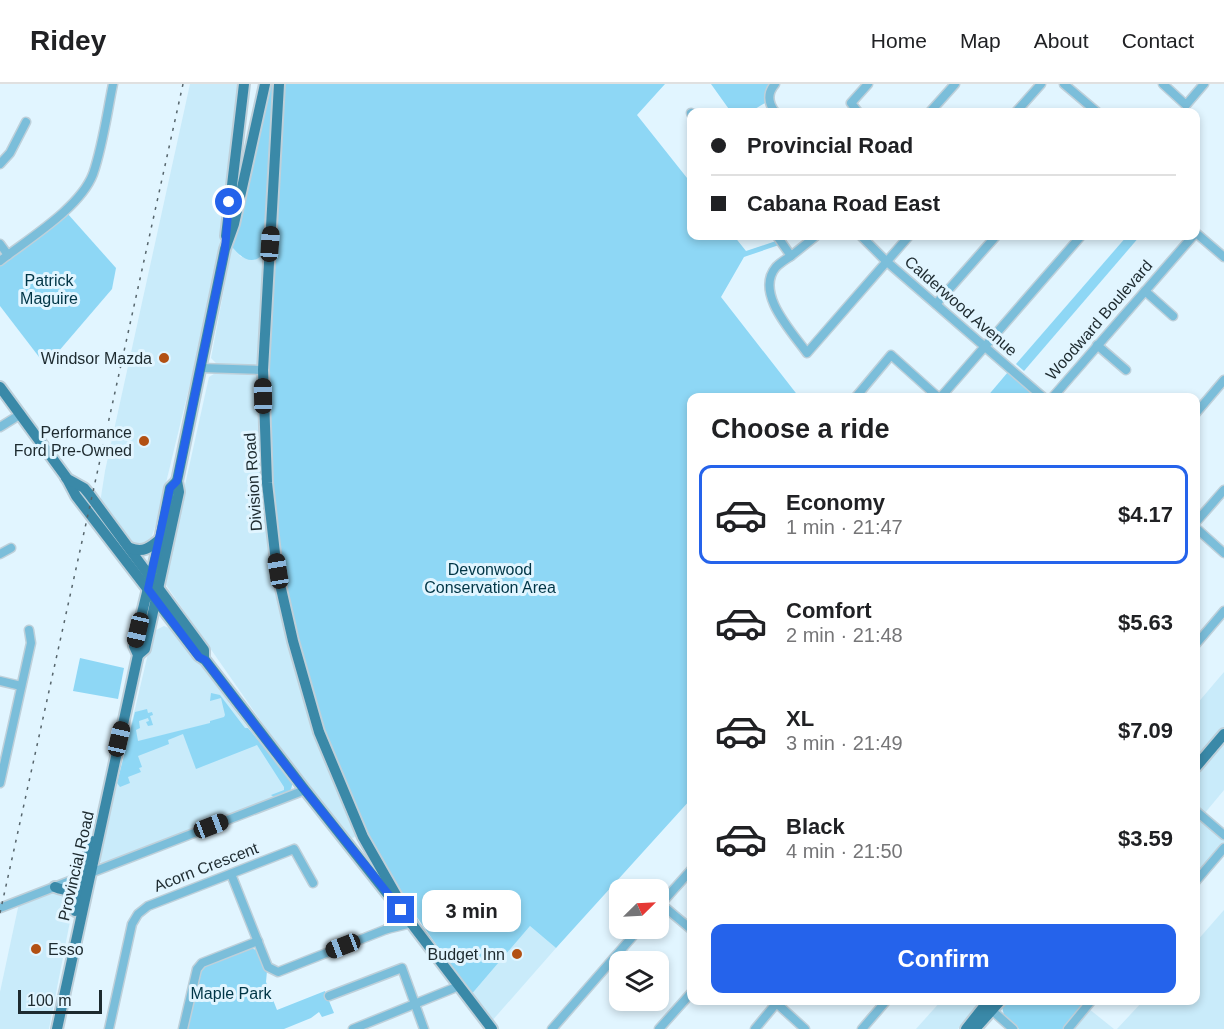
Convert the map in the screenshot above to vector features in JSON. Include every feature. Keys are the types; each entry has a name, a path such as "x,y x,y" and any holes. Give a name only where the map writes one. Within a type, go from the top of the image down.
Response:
{"main road":[{"name":"Provincial Road","path":"225,249 244,84"},
{"name":"Provincial Road","path":"57,1029 96,824 104,804 138,655 145,649 155,592 179,492 177,481 225,249 234,224 265,84"},
{"name":"Division Road","path":"279,84 263,370 271,528 293,641 319,732 363,837 411,923"},
{"path":"235,156 241,163 245,176"},
{"path":"0,387 66,477 76,496 204,650 204,658"},
{"path":"66,477 84,488 151,577 155,592 199,657 204,658 492,1029"},
{"name":"Provincial Road","path":"151,577 170,488 177,481"},
{"path":"130,548 137,551 149,549 160,539"},
{"name":"Provincial Road","path":"138,655 134,646 155,592"},
{"path":"149,630 153,624 165,620 174,623"},
{"path":"1200,762 1224,734"},
{"name":"Provincial Road","path":"76,934 73,920 76,902 87,875"},
{"path":"55,887 72,892 76,902"},
{"path":"966,1029 989,1005"},
{"path":"975,1029 989,1005"}],"street":[{"path":"0,261 70,206 82,193 92,175 113,84"},
{"path":"772,108 769,97 775,84"},
{"path":"855,108 851,103 868,84"},
{"path":"934,108 955,84"},
{"path":"1020,108 1041,84"},
{"path":"1064,84 1091,108"},
{"path":"1163,84 1186,105 1204,84"},
{"path":"0,164 10,153 26,122"},
{"path":"1200,239 1224,257"},
{"path":"780,240 791,256"},
{"path":"811,240 775,269 770,281 770,294 777,314 807,353 905,240"},
{"name":"Calderwood Avenue","path":"865,240 886,261 1038,393"},
{"path":"936,304 992,240"},
{"path":"944,393 1078,240"},
{"name":"Woodward Boulevard","path":"1056,393 1189,240"},
{"path":"0,244 8,255"},
{"path":"1145,291 1173,316"},
{"path":"1097,345 1126,370"},
{"path":"859,393 891,354 934,393"},
{"path":"201,368 263,370"},
{"path":"1200,408 1224,380"},
{"path":"0,427 21,414"},
{"path":"1200,517 1224,490"},
{"path":"1200,532 1224,553"},
{"path":"0,554 11,548"},
{"path":"1200,639 1224,611"},
{"path":"0,783 31,644 29,630"},
{"path":"0,681 21,686"},
{"path":"0,908 305,790"},
{"path":"1200,814 1224,835"},
{"path":"1200,876 1224,848"},
{"name":"Acorn Crescent","path":"109,1029 132,924 138,914 148,906 294,849 313,883"},
{"path":"231,874 268,967 278,972 387,929 411,923"},
{"path":"669,895 687,875"},
{"path":"387,929 401,910"},
{"path":"669,912 687,926"},
{"path":"552,1029 630,939"},
{"path":"183,1029 197,969 202,963 258,941"},
{"path":"329,996 402,968 424,1029"},
{"path":"353,1029 459,986"},
{"path":"659,1029 687,998"},
{"path":"755,1029 774,1005"},
{"path":"779,1005 805,1029"},
{"path":"862,1029 883,1005"},
{"path":"989,1005 1012,1029"},
{"path":"1068,1029 1087,1005"}],"shaded area":[{"path":"190,84 240,84 222,232 196,359 156,524 151,539 144,545 138,546 132,543 100,503 105,471"},
{"path":"232,247 241,257 266,250 261,361 257,366 218,365 211,358"},
{"path":"217,372 255,374 259,378 359,833 353,838 346,836 293,767 166,585 165,575 209,377"},
{"path":"164,626 174,630 248,728 276,760 293,788 290,792 103,864 99,861 151,641 154,631"},
{"path":"1224,672 1224,790 1204,814 1224,831 1224,842 1200,872 1200,700"},
{"path":"59,891 69,893 73,906 49,1029 0,1029 0,992 19,903"},
{"path":"1224,910 1224,1029 1117,1029 1139,1005 1200,1005 1200,937"},
{"path":"530,926 556,948 491,1022 470,996"},
{"path":"937,1005 979,1005 958,1029 916,1029"},
{"path":"1089,1009 1114,1029 1072,1029"}],"green space":[{"path":"267,84 277,84 266,250 258,259 249,260 232,247"},
{"name":"Devonwood Conservation Area","path":"281,84 665,84 637,115 687,178 687,240 737,240 746,251 776,241 779,245 744,257 721,297 796,393 687,393 687,803 619,879 609,879 609,890 556,948 530,926 470,996 407,903 357,818 315,710 281,572 272,518 268,356"},
{"path":"711,84 770,84 764,96 765,103 757,108 728,108"},
{"name":"Patrick Maguire","path":"67,213 116,268 112,289 46,366 0,306 0,265"},
{"path":"1124,240 1137,240 1024,371 1016,364"},
{"path":"1008,372 1032,393 990,393"},
{"path":"80,658 124,668 118,699 73,691"},
{"path":"211,693 220,695 245,728 248,728 293,782 290,792 275,798 271,795 284,790 284,787 257,745 196,769 183,734 168,740 169,744 138,756 142,767 139,768 141,772 128,777 130,783 120,787 117,783 135,712 147,709 148,713 152,712 153,715 150,716 153,725 148,726 146,722 149,721 148,718 139,721 140,728 136,730 138,741 210,723 210,721 224,717 221,698 210,701"},
{"name":"Maple Park","path":"250,948 257,950 267,971 266,982 277,1010 325,991 334,1013 322,1017 319,1012 311,1018 284,1029 187,1029 200,970 204,965"},
{"path":"1003,1005 1082,1005 1063,1029 1019,1029 1004,1015"}],"railway":[{"path":"0,913 183,84"}],"place":[{"name":"Windsor Mazda","path":"164,358"},
{"name":"Performance Ford Pre-Owned","path":"144,441"},
{"name":"Esso","path":"36,949"},
{"name":"Budget Inn","path":"517,954"}],"route":[{"path":"229,202 225,249 211,323 177,481 170,488 148,589 199,657 204,658 300,784 401,910"}]}
